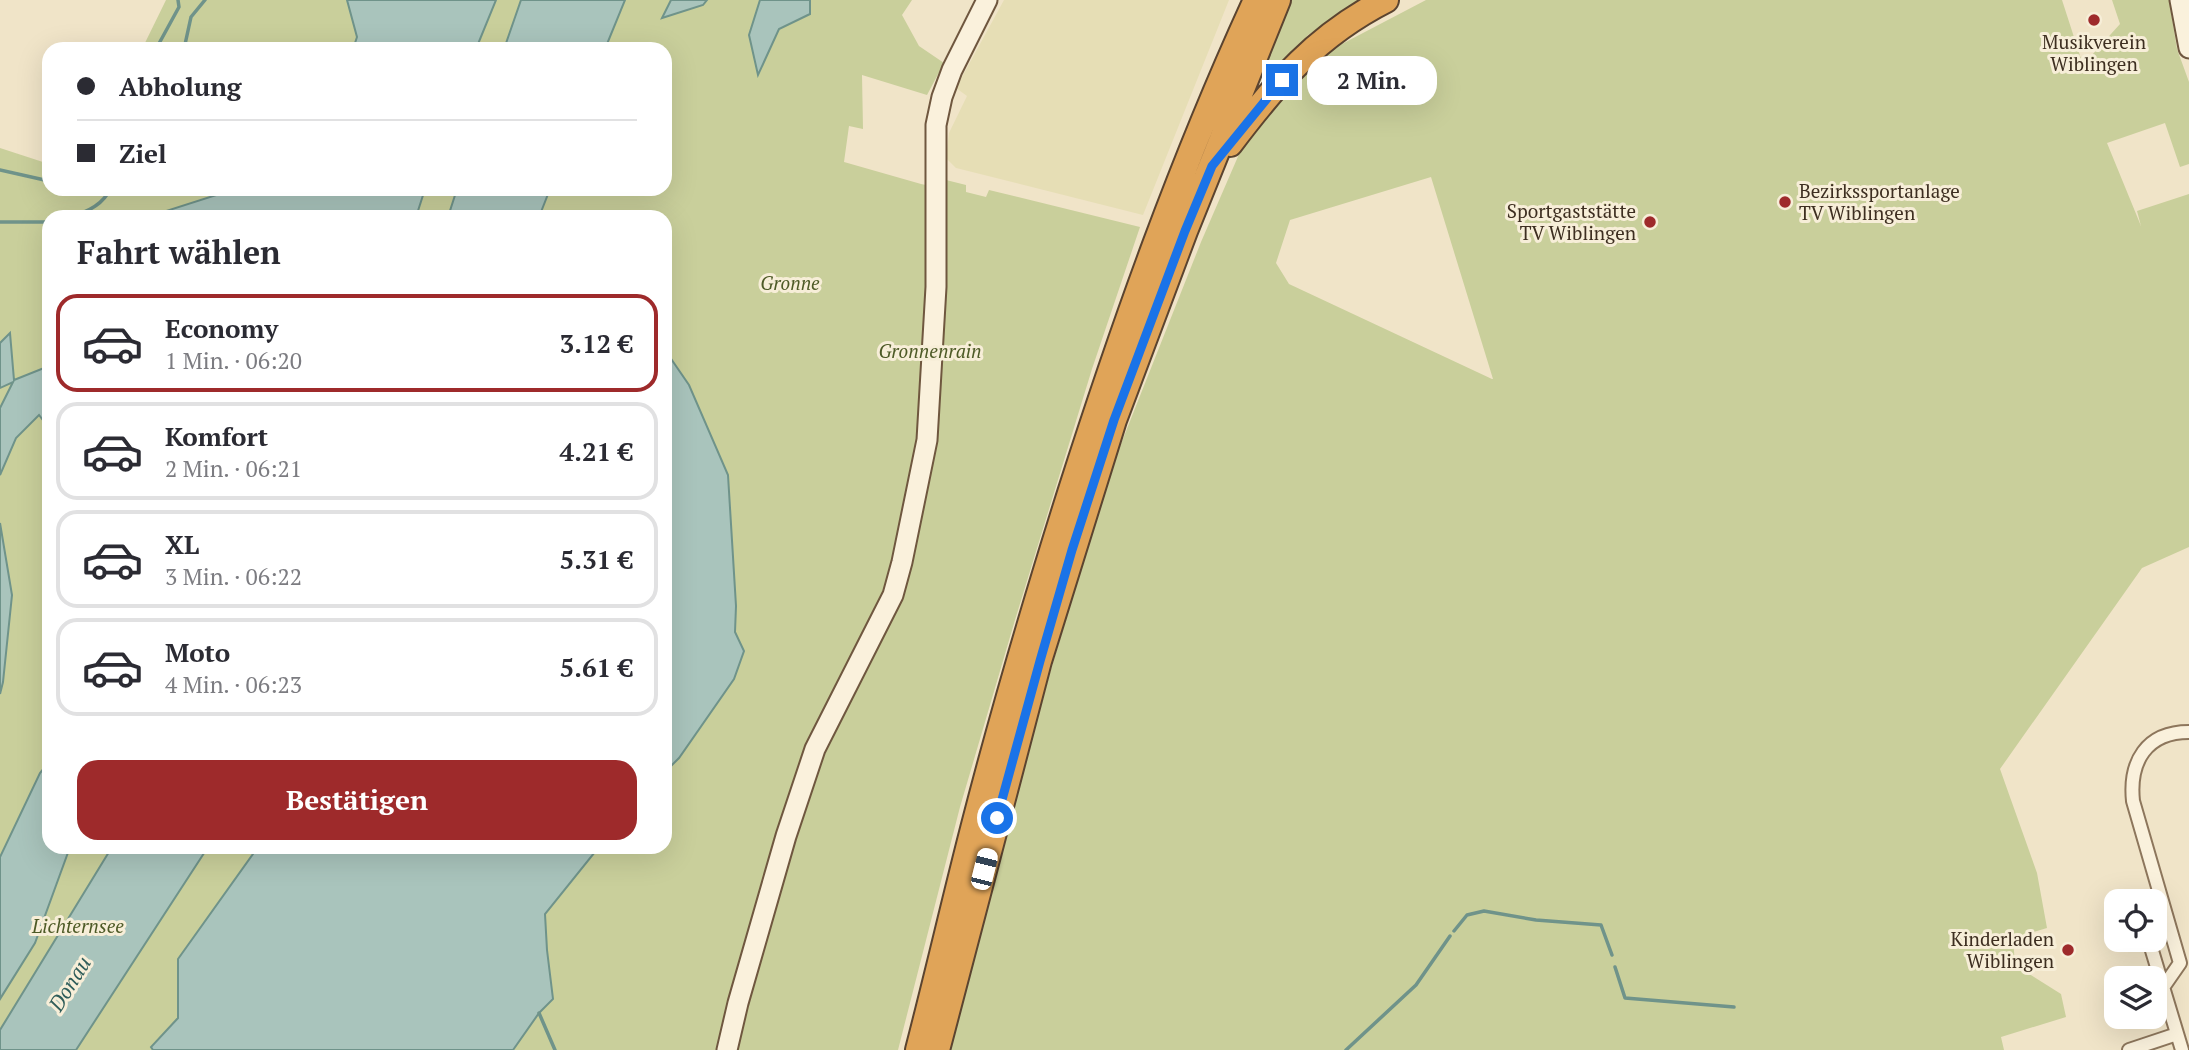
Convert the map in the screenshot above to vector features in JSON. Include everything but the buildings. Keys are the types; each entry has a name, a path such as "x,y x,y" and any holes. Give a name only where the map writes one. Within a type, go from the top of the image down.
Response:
{"highway":[{"path":"1240,35 1248,0"},
{"path":"918,1050 973,828 1034,606 1066,505 1145,267 1187,158 1256,0"},
{"path":"937,1050 1029,700 1072,550 1114,420 1185,231 1278,0"},
{"path":"1212,166 1309,51 1346,22 1386,0"}],"street":[{"path":"727,1050 786,836 815,749 893,595 902,562 926,440 936,287 936,125 952,70 987,0"},
{"path":"2180,0 2189,48"},
{"path":"2167,982 2180,963 2133,802 2131,782 2137,761 2149,744 2162,736 2189,732"},
{"path":"2167,997 2182,1050"},
{"path":"2129,1050 2177,1034"}],"shaded area":[{"path":"1004,0 1229,0 1143,215 956,168 946,158 949,133 967,96 956,88"}],"green space":[{"path":"166,0 912,0 902,15 919,46 944,63 927,95 862,75 863,129 849,126 844,162 921,184 945,189 946,180 966,185 966,192 986,197 989,190 1140,227 1092,369 960,807 898,1050 0,1050 0,148 42,162 42,196 672,196 672,42 145,42"},
{"path":"1289,0 1362,0 1308,35 1273,72 1260,66"},
{"path":"1426,0 2062,0 2083,65 2120,24 2112,0 2169,0 2177,49 2189,82 2189,164 2180,167 2165,123 2107,143 2141,226 2137,211 2189,194 2189,547 2142,568 2000,769 2037,873 2047,928 2013,938 2015,965 2061,994 2066,1017 2001,1037 2004,1050 950,1050 1049,676 1109,474 1201,242 1246,138 1319,56","holes":["1431,177 1493,379 1289,284 1276,263 1290,220"]}],"water":[{"path":"347,0 496,0 479,42 355,42 357,37"},
{"path":"521,0 625,0 608,42 506,42"},
{"path":"671,0 707,0 703,5 662,18"},
{"path":"760,0 810,0 810,14 779,29 758,75 749,35"},
{"path":"213,196 423,196 418,210 169,210"},
{"path":"455,196 547,196 542,210 450,210"},
{"path":"10,333 14,380 42,369 42,419 39,415 16,438 0,475 0,408 13,382 0,388 0,343"},
{"path":"672,360 689,385 728,475 736,606 735,632 744,651 734,679 672,765"},
{"path":"0,523 12,595 0,694"},
{"name":"Lichternsee","path":"42,771 42,854 67,854 35,943 0,999 0,857"},
{"name":"Donau","path":"108,854 203,854 76,1050 0,1050 0,1030"},
{"path":"253,854 593,854 545,914 553,999 539,1013 513,1050 153,1050 151,1047 178,1018 178,959"}],"waterway":[{"path":"160,42 179,7 178,0"},
{"path":"186,42 191,17 205,0"},
{"path":"0,170 42,179"},
{"path":"88,210 106,196"},
{"path":"0,222 42,222"},
{"path":"1454,931 1467,915 1484,911 1536,920 1601,925 1612,955"},
{"path":"1346,1050 1416,985 1450,936"},
{"path":"1615,967 1625,998 1734,1007"},
{"path":"539,1013 555,1050"}],"place":[{"name":"Musikverein Wiblingen","path":"2094,20"},
{"name":"Bezirkssportanlage TV Wiblingen","path":"1785,202"},
{"name":"Sportgaststätte TV Wiblingen","path":"1650,222"},
{"name":"Kinderladen Wiblingen","path":"2068,950"}],"route":[{"path":"997,818 1072,550 1114,420 1185,231 1212,166 1282,80"}],"park label":[{"name":"Gronne","path":"790,283"},
{"name":"Gronnenrain","path":"930,351"}]}
